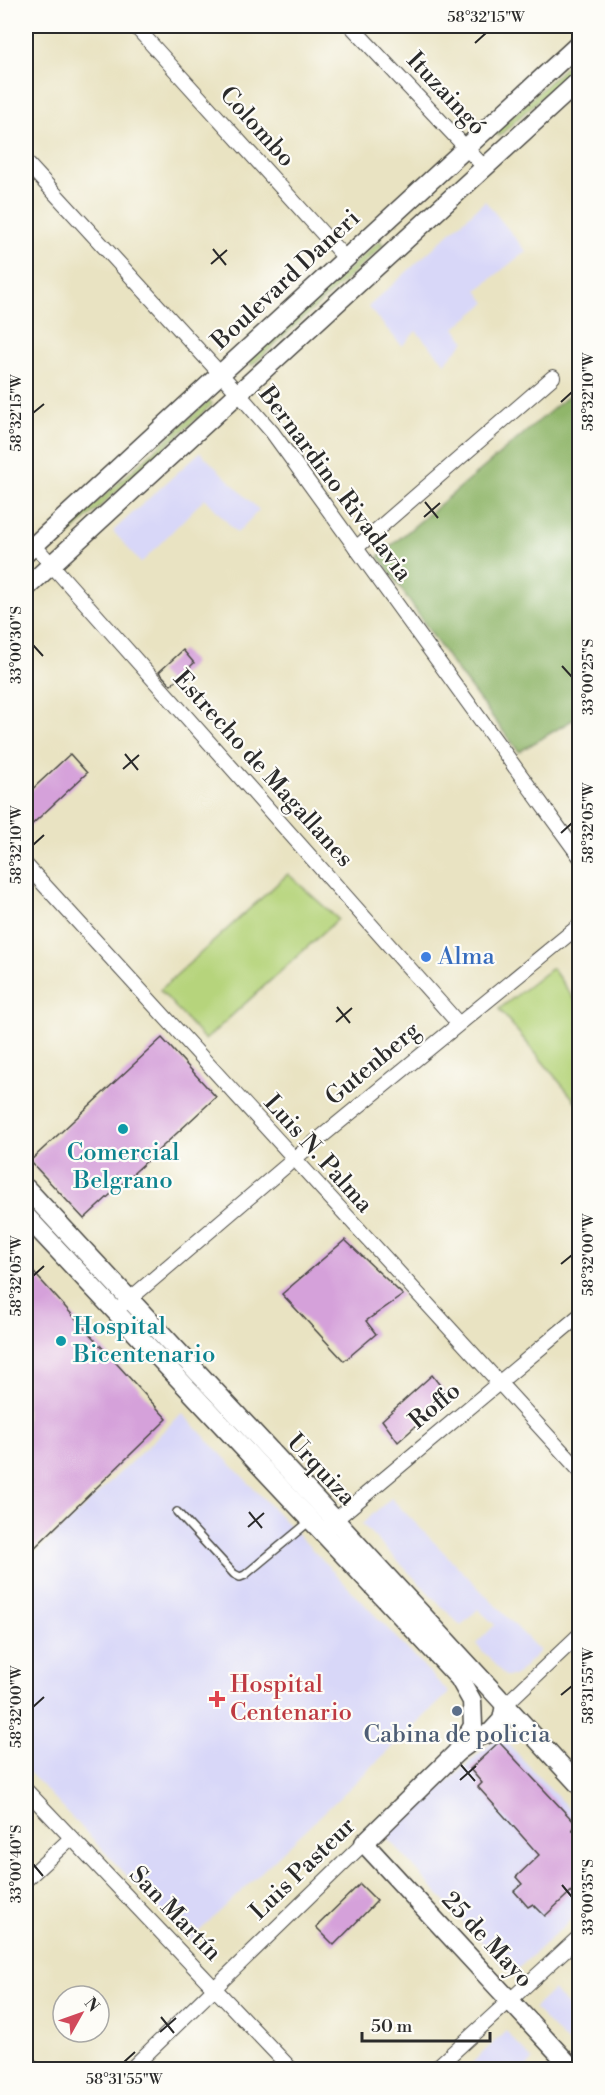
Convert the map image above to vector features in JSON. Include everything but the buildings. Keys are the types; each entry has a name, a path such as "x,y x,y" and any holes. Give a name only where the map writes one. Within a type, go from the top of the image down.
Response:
{"main road":[{"name":"Boulevard Daneri","path":"30,549 579,42"},
{"name":"Boulevard Daneri","path":"26,588 579,80"},
{"path":"383,224 401,244"},
{"name":"Urquiza","path":"26,1188 122,1306 315,1526 459,1678 472,1701 473,1726 457,1752"},
{"name":"Urquiza","path":"26,1216 122,1306 329,1514 579,1786"},
{"name":"Luis Pasteur","path":"364,1843 457,1752 479,1736 490,1733 502,1720 505,1705"},
{"name":"25 de Mayo","path":"364,1843 574,2070"}],"street":[{"name":"Colombo","path":"135,26 345,258"},
{"name":"Ituzaingó","path":"351,26 484,167"},
{"name":"Bernardino Rivadavia","path":"26,162 272,432 579,857"},
{"path":"356,548 553,377"},
{"name":"Estrecho de Magallanes","path":"30,549 51,564 458,1023"},
{"name":"Luis N. Palma","path":"26,865 579,1471"},
{"name":"Gutenberg","path":"122,1306 293,1160 579,925"},
{"name":"Roffo","path":"315,1526 498,1383 579,1316"},
{"path":"505,1705 579,1634"},
{"name":"San Martín","path":"26,1790 292,2070"},
{"path":"26,1880 71,1838"},
{"name":"Luis Pasteur","path":"130,2070 364,1843"},
{"path":"434,2070 579,1936"},
{"path":"26,2060 34,2070"}],"lane":[{"path":"177,1512 234,1574 240,1576 245,1575 315,1526"}],"shaded area":[{"path":"485,201 526,251 477,290 486,303 455,328 465,341 445,363 416,331 402,346 368,307"},
{"path":"200,452 259,510 237,533 205,498 141,563 113,531"},
{"name":"Hospital Centenario","path":"182,1413 449,1693 189,1941 26,1769 26,1563"},
{"path":"391,1498 540,1651 515,1676 505,1676 476,1644 495,1625 478,1609 461,1626 362,1524"},
{"path":"500,1735 579,1820 579,1912 511,1975 386,1836"},
{"path":"553,1990 579,2018 579,2055 534,2008"},
{"path":"506,2031 533,2061 524,2069 478,2069 472,2063"}],"green space":[{"path":"574,59 578,63 499,136 496,132"},
{"path":"380,241 383,245 252,365 248,362"},
{"path":"579,387 579,716 519,752 450,661 379,556"},
{"path":"209,401 212,404 60,543 57,539"},
{"path":"288,874 338,919 205,1040 160,990"},
{"path":"552,968 579,1006 580,1099 576,1102 499,1009"}],"place":[{"name":"Alma","path":"426,957"},
{"name":"Comercial Belgrano","path":"123,1129"},
{"name":"Hospital Bicentenario","path":"61,1341"},
{"name":"Hospital Centenario","path":"217,1699"},
{"name":"Cabina de policia","path":"457,1711"}]}
